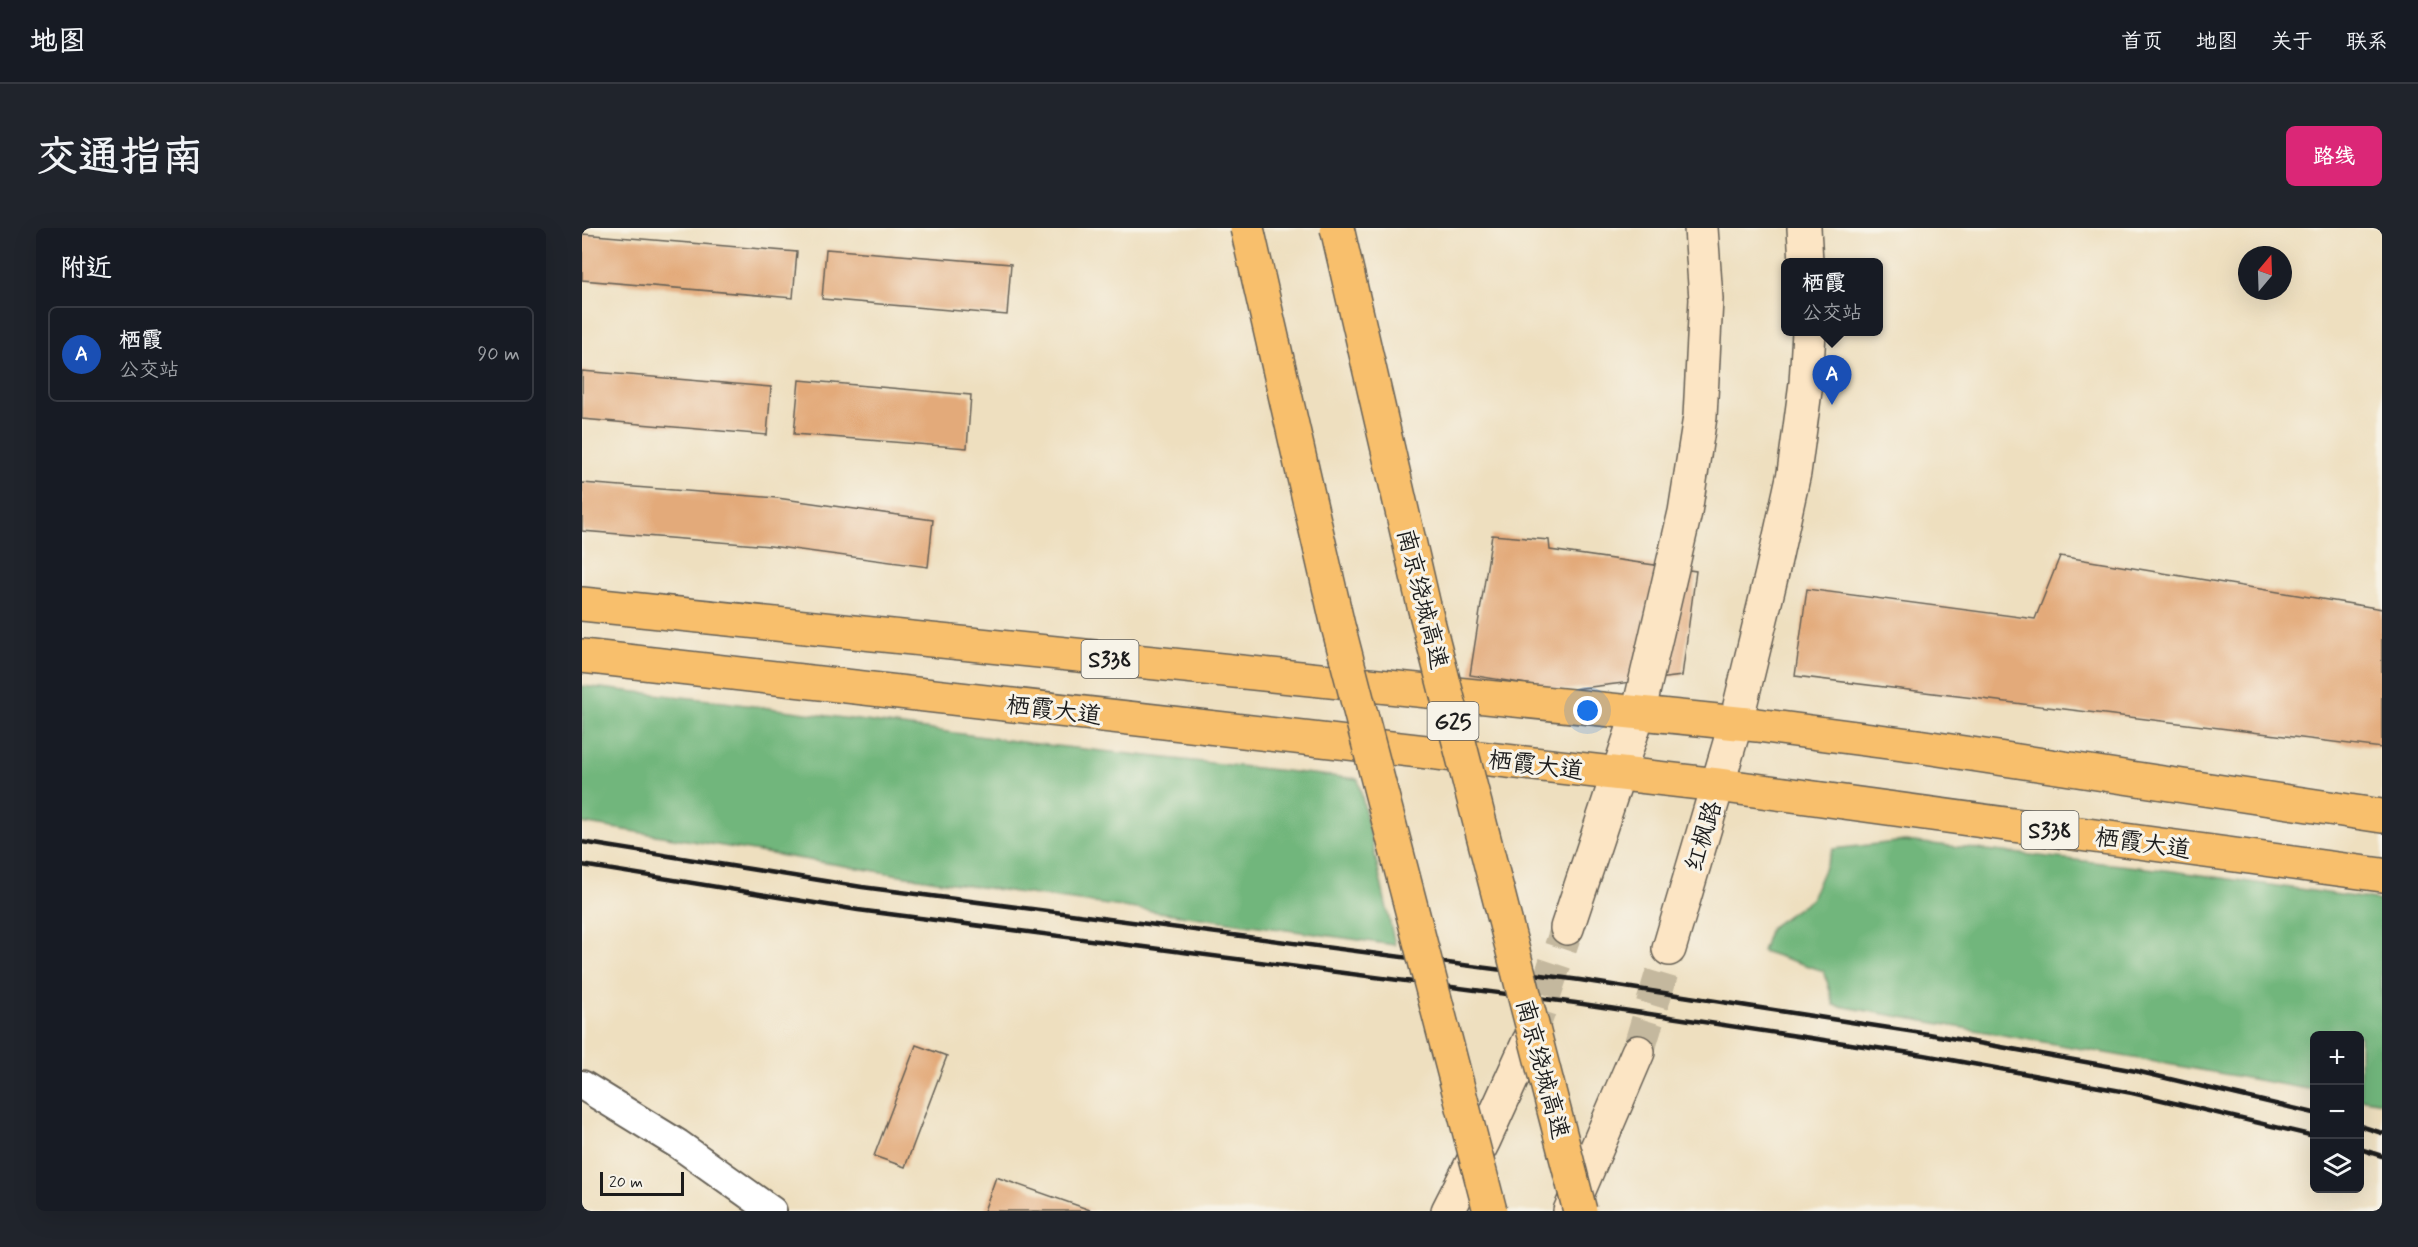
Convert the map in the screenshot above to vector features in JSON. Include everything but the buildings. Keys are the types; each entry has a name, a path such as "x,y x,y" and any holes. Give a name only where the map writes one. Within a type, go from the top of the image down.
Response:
{"main road":[{"path":"1247,228 1338,626 1490,1211"},
{"name":"南京绕城高速","path":"1337,228 1426,618 1580,1211"},
{"path":"1568,928 1638,714 1685,512 1700,417 1706,299 1701,228"},
{"path":"1804,228 1806,258"},
{"name":"红枫路","path":"1669,949 1736,723 1794,473 1806,383 1809,336"},
{"name":"S338","path":"582,604 1736,723 1918,746 2382,816"},
{"name":"栖霞大道","path":"582,656 1718,785 2382,875"},
{"path":"1448,1211 1484,1140 1529,1041"},
{"path":"1570,1211 1638,1052"}],"street":[{"path":"582,1085 678,1144 772,1211"}],"green space":[{"path":"582,686 709,700 1029,743 1358,779 1395,945 937,881 582,823"},
{"path":"1905,841 2173,871 2382,901 2382,1102 2364,1099 2364,1031 2310,1031 2310,1089 1834,1005 1824,971 1762,951 1770,928 1811,899 1833,849"}],"tunnel":[{"path":"1529,1041 1567,928"},
{"path":"1638,1052 1669,949"}],"railway":[{"path":"582,842 862,887 1580,980 1928,1034 2136,1071 2310,1112"},
{"path":"582,865 858,910 1576,1003 1924,1055 2132,1093 2310,1135"},
{"path":"2364,1127 2382,1133"},
{"path":"2364,1150 2382,1156"}],"place":[{"name":"栖霞","path":"1832,405"}]}
